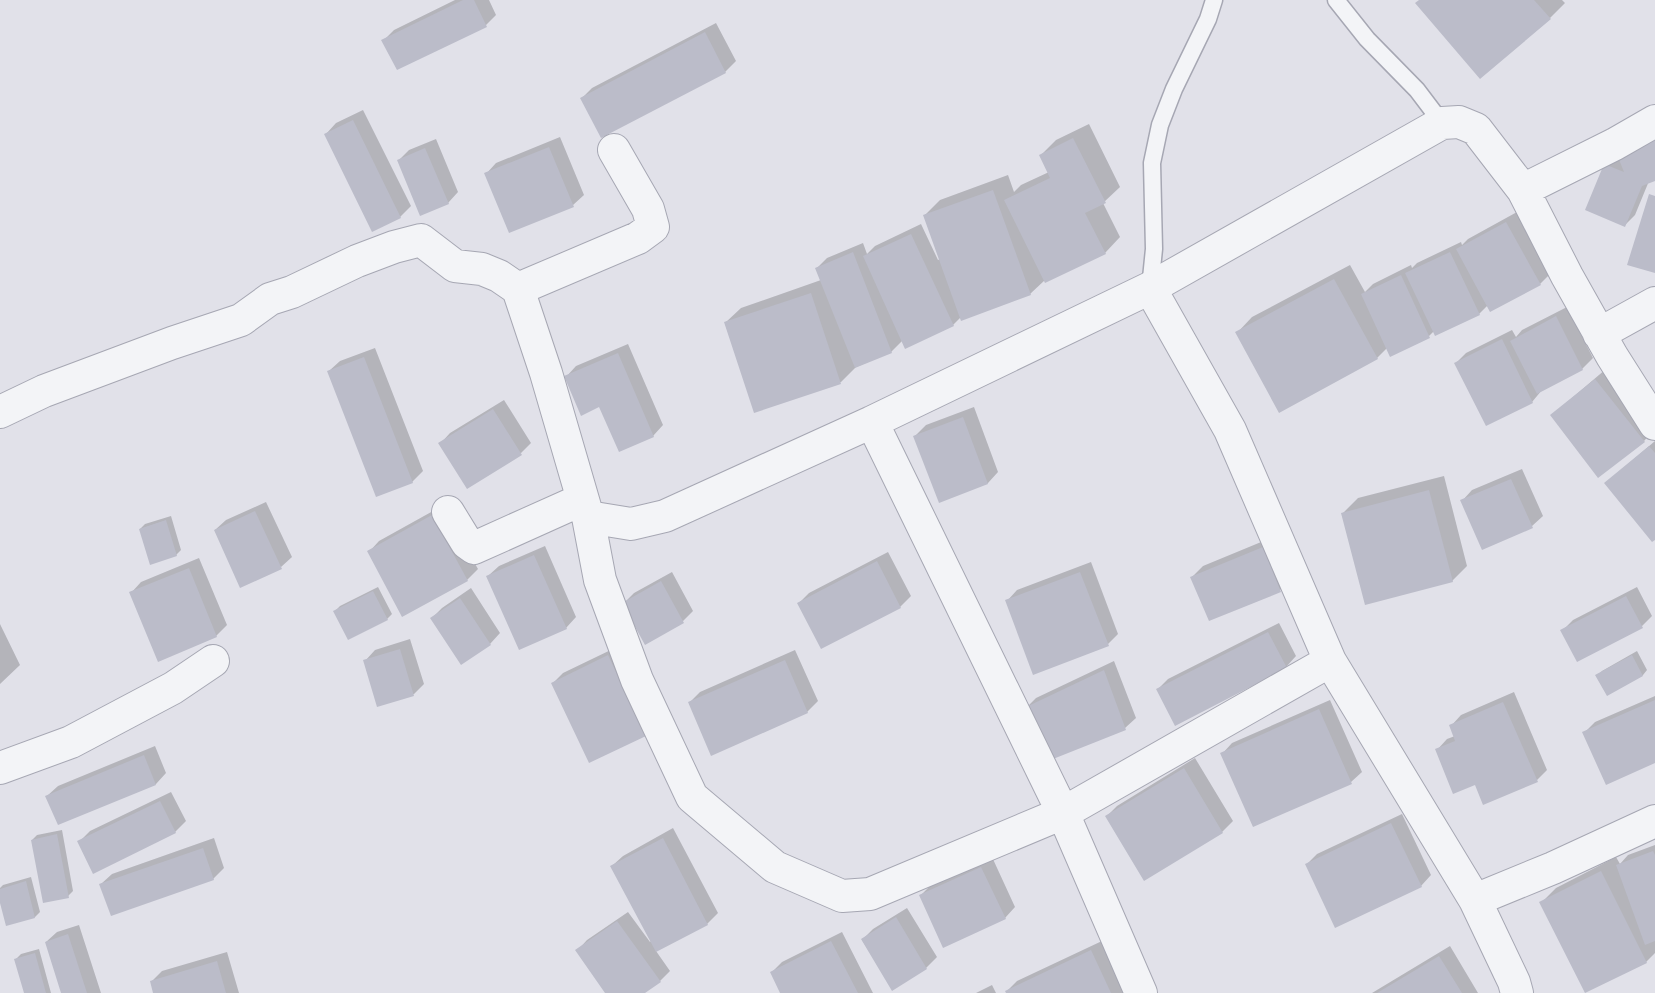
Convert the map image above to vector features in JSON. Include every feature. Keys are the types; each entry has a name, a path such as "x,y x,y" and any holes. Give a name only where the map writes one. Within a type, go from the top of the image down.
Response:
{"street":[{"path":"1524,190 1655,121"},
{"path":"448,512 467,543 474,548 584,509 631,525 665,516 872,422 1150,288 1442,123 1459,122 1476,129 1524,190 1599,334 1655,424"},
{"path":"518,289 638,238 653,227 648,209 614,150"},
{"path":"0,412 55,387 241,320 270,299 292,292 357,261 394,247 421,240 455,266 482,269 499,276 518,289 546,374 584,509 600,580 633,669 692,797 775,867 842,896 870,894 1063,813 1330,661"},
{"path":"1150,288 1230,430 1330,661 1475,900 1517,993"},
{"path":"1599,334 1655,303"},
{"path":"872,422 1063,813 1141,993"},
{"path":"0,768 71,742 173,688 213,661"},
{"path":"1475,900 1553,868 1655,821"}],"lane":[{"path":"1150,288 1154,249 1152,163 1160,125 1174,89 1208,19 1214,0"},
{"path":"1336,0 1360,30 1417,90 1442,123"}],"building":[{"path":"463,0 474,0 487,27 397,70 381,40"},
{"path":"1419,0 1534,0 1551,19 1480,79 1415,3"},
{"path":"705,32 726,73 601,138 580,98"},
{"path":"353,120 401,218 372,232 324,134"},
{"path":"1655,137 1655,181 1642,186 1625,227 1585,210 1604,164 1624,172 1616,152"},
{"path":"1073,138 1106,203 1085,213 1106,254 1045,283 1004,200 1050,178 1039,155"},
{"path":"549,147 574,207 509,233 484,173"},
{"path":"425,148 449,204 420,216 397,160"},
{"path":"993,190 1031,295 961,321 923,215"},
{"path":"1649,194 1655,196 1655,273 1627,265"},
{"path":"1506,222 1541,285 1490,312 1456,249"},
{"path":"911,234 954,326 905,349 863,256"},
{"path":"853,252 892,353 855,368 815,268"},
{"path":"1450,252 1480,315 1435,336 1405,273"},
{"path":"1401,275 1430,338 1390,357 1361,294"},
{"path":"1334,279 1378,359 1279,413 1235,332"},
{"path":"811,293 841,384 754,413 724,322"},
{"path":"1556,316 1583,370 1537,394 1510,341"},
{"path":"1502,339 1533,403 1486,426 1454,363"},
{"path":"618,353 654,437 619,452 599,407 581,416 564,376"},
{"path":"364,357 413,483 376,497 327,371"},
{"path":"1595,379 1645,442 1598,478 1550,415"},
{"path":"493,409 522,455 467,489 438,443"},
{"path":"963,417 988,484 939,503 913,436"},
{"path":"1649,446 1655,453 1655,540 1652,542 1604,483"},
{"path":"1511,479 1533,528 1482,550 1460,500"},
{"path":"1429,490 1453,582 1365,605 1341,513"},
{"path":"255,511 282,569 240,588 214,530"},
{"path":"432,515 468,581 402,617 367,551"},
{"path":"166,520 177,556 150,565 139,529"},
{"path":"1263,547 1281,592 1209,621 1190,577"},
{"path":"534,555 567,629 519,650 486,576"},
{"path":"877,561 901,608 821,649 797,603"},
{"path":"189,568 217,637 158,662 129,592"},
{"path":"1080,572 1109,646 1033,675 1005,600"},
{"path":"661,581 684,623 645,645 622,603"},
{"path":"373,591 388,620 348,640 333,611"},
{"path":"1626,596 1643,628 1577,662 1560,630"},
{"path":"460,598 491,645 461,665 430,618"},
{"path":"1268,632 1287,668 1175,726 1156,689"},
{"path":"400,649 414,696 377,707 363,660"},
{"path":"608,655 646,736 589,763 551,683"},
{"path":"1632,655 1643,676 1607,696 1595,675"},
{"path":"785,660 808,713 711,756 688,702"},
{"path":"1104,670 1126,730 1053,759 1024,708"},
{"path":"1655,700 1655,763 1606,785 1582,732"},
{"path":"1503,702 1538,782 1483,805 1475,785 1453,794 1435,749 1455,741 1449,725"},
{"path":"1319,709 1352,784 1253,827 1220,753"},
{"path":"144,755 156,785 58,825 45,796"},
{"path":"1184,768 1223,833 1144,881 1105,816"},
{"path":"160,801 176,833 93,874 77,841"},
{"path":"1391,823 1422,887 1335,928 1305,864"},
{"path":"57,834 69,898 43,903 31,840"},
{"path":"663,838 708,925 656,952 610,866"},
{"path":"203,848 214,880 111,916 99,884"},
{"path":"1653,851 1655,855 1655,941 1645,945 1616,865"},
{"path":"981,867 1006,919 943,948 919,895"},
{"path":"1601,871 1647,963 1585,993 1539,902"},
{"path":"26,881 35,918 6,926 0,903 0,889"},
{"path":"896,917 927,969 892,991 861,939"},
{"path":"617,921 661,982 645,993 605,993 575,950"},
{"path":"68,934 87,993 61,993 45,942"},
{"path":"831,941 858,993 780,993 770,972"},
{"path":"1091,950 1111,993 1006,993 1005,991"},
{"path":"35,953 46,993 24,993 14,959"},
{"path":"1439,956 1462,993 1377,993"},
{"path":"217,961 226,993 153,993 150,981"}]}
